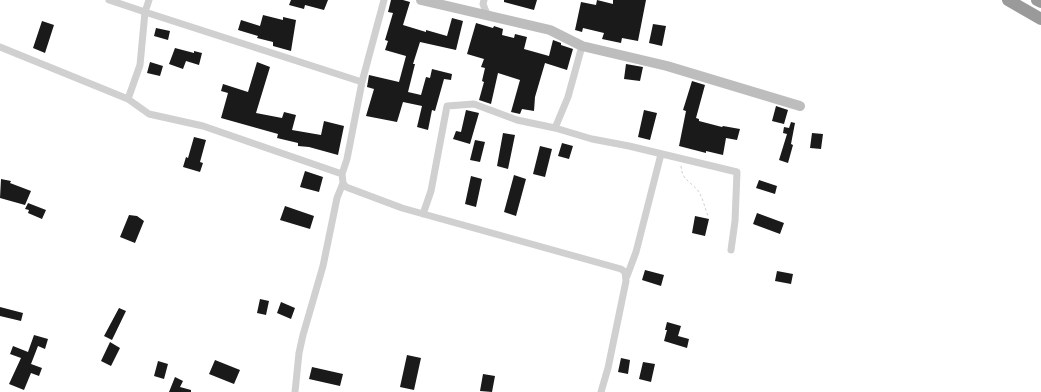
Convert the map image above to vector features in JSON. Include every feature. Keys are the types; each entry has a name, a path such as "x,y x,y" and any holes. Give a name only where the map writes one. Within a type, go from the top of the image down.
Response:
{"highway":[{"path":"1008,0 1041,20"},
{"path":"1037,0 1041,2"}],"street":[{"path":"109,0 362,82"},
{"path":"128,99 140,65 145,12 149,0"},
{"path":"295,392 299,353 323,266 337,198 343,183 342,174 347,159 362,82 384,0"},
{"path":"421,0 550,30 582,46 667,66 800,106"},
{"path":"472,11 484,2 487,14"},
{"path":"555,128 568,97 582,46"},
{"path":"0,47 128,99 149,114 202,126 342,174"},
{"path":"423,214 431,191 447,106 474,104 517,120 737,172 735,221 731,250"},
{"path":"601,392 610,360 626,276 636,252 661,154"},
{"path":"343,183 346,187 402,208 621,270 625,272 626,276"}],"path":[{"path":"680,158 682,174 698,192 708,216"}],"building":[{"path":"291,0 328,0 324,10 305,5 304,9 289,5"},
{"path":"391,0 410,2 403,25 426,32 426,30 447,36 452,18 463,21 456,50 420,42 413,64 415,64 408,92 421,95 426,77 430,78 432,69 452,74 451,80 444,79 435,111 432,110 428,130 417,127 422,106 403,102 397,122 366,116 374,89 367,87 369,75 399,82 406,56 385,50 388,41 385,40 393,13 388,12"},
{"path":"504,0 537,0 534,10 504,2"},
{"path":"597,0 613,4 613,0 646,0 638,41 622,38 621,43 602,39 604,33 583,28 582,32 575,30 581,2 596,5"},
{"path":"263,15 283,20 283,17 296,20 291,51 273,46 273,42 238,30 241,20 260,26"},
{"path":"42,21 54,25 45,53 33,48"},
{"path":"476,23 503,29 502,35 514,38 515,34 527,37 524,49 549,56 553,40 573,49 567,70 545,63 535,97 534,111 522,109 520,114 511,112 520,80 498,73 491,104 479,100 484,82 482,81 485,68 481,67 484,59 467,54"},
{"path":"653,24 666,26 662,46 649,43"},
{"path":"156,28 170,31 168,40 154,36"},
{"path":"175,48 202,53 199,65 186,61 183,69 169,64"},
{"path":"150,62 163,66 160,76 147,73"},
{"path":"257,62 270,67 256,113 282,118 284,112 296,115 292,130 321,135 324,121 344,126 338,155 298,146 298,143 277,138 278,134 221,118 228,93 221,91 223,84 248,92"},
{"path":"626,64 643,67 640,81 624,79"},
{"path":"692,81 705,85 696,118 699,121 740,129 737,140 726,138 723,155 679,146 686,111 683,110"},
{"path":"776,106 788,110 784,124 772,121"},
{"path":"466,110 479,113 470,144 453,139 456,131 461,132"},
{"path":"644,110 657,113 650,140 638,137"},
{"path":"791,122 795,123 791,144 793,145 788,163 779,160 787,134 783,133 784,127 789,128"},
{"path":"503,133 515,135 508,169 497,166"},
{"path":"812,133 823,134 821,149 810,148"},
{"path":"194,137 206,140 200,162 203,163 200,172 183,167 186,157 188,158"},
{"path":"475,140 485,142 480,162 470,160"},
{"path":"562,143 573,146 569,159 558,156"},
{"path":"540,146 552,149 545,177 533,174"},
{"path":"305,171 323,177 319,192 300,187"},
{"path":"514,175 526,179 516,216 504,212"},
{"path":"471,176 482,179 476,207 465,204"},
{"path":"1,179 11,181 10,183 31,191 25,205 0,198"},
{"path":"759,180 777,186 775,194 756,188"},
{"path":"28,203 46,210 42,219 28,213 29,210 25,209"},
{"path":"285,206 314,216 310,229 280,220"},
{"path":"757,213 784,223 780,234 753,224"},
{"path":"129,215 137,216 144,221 135,243 120,237"},
{"path":"695,216 709,219 705,236 692,233"},
{"path":"645,270 664,275 661,286 642,280"},
{"path":"777,271 793,274 791,284 775,281"},
{"path":"260,299 269,301 266,315 257,313"},
{"path":"281,302 295,308 291,319 277,313"},
{"path":"0,307 23,313 21,321 0,316"},
{"path":"119,308 126,311 112,340 104,336"},
{"path":"667,322 681,326 678,336 689,339 687,348 664,341"},
{"path":"34,335 48,339 45,349 38,346 31,364 42,368 39,376 31,373 24,390 9,384 21,358 10,354 13,346 28,352"},
{"path":"110,342 120,348 111,366 101,361"},
{"path":"407,355 421,358 414,390 400,387"},
{"path":"621,358 630,360 628,374 618,372"},
{"path":"215,360 240,370 234,384 209,374"},
{"path":"158,361 168,364 164,379 154,376"},
{"path":"643,362 655,364 651,382 639,379"},
{"path":"312,367 343,374 340,386 309,379"},
{"path":"483,374 495,376 492,392 480,391"},
{"path":"175,377 183,381 180,387 191,390 191,392 169,392"}]}
